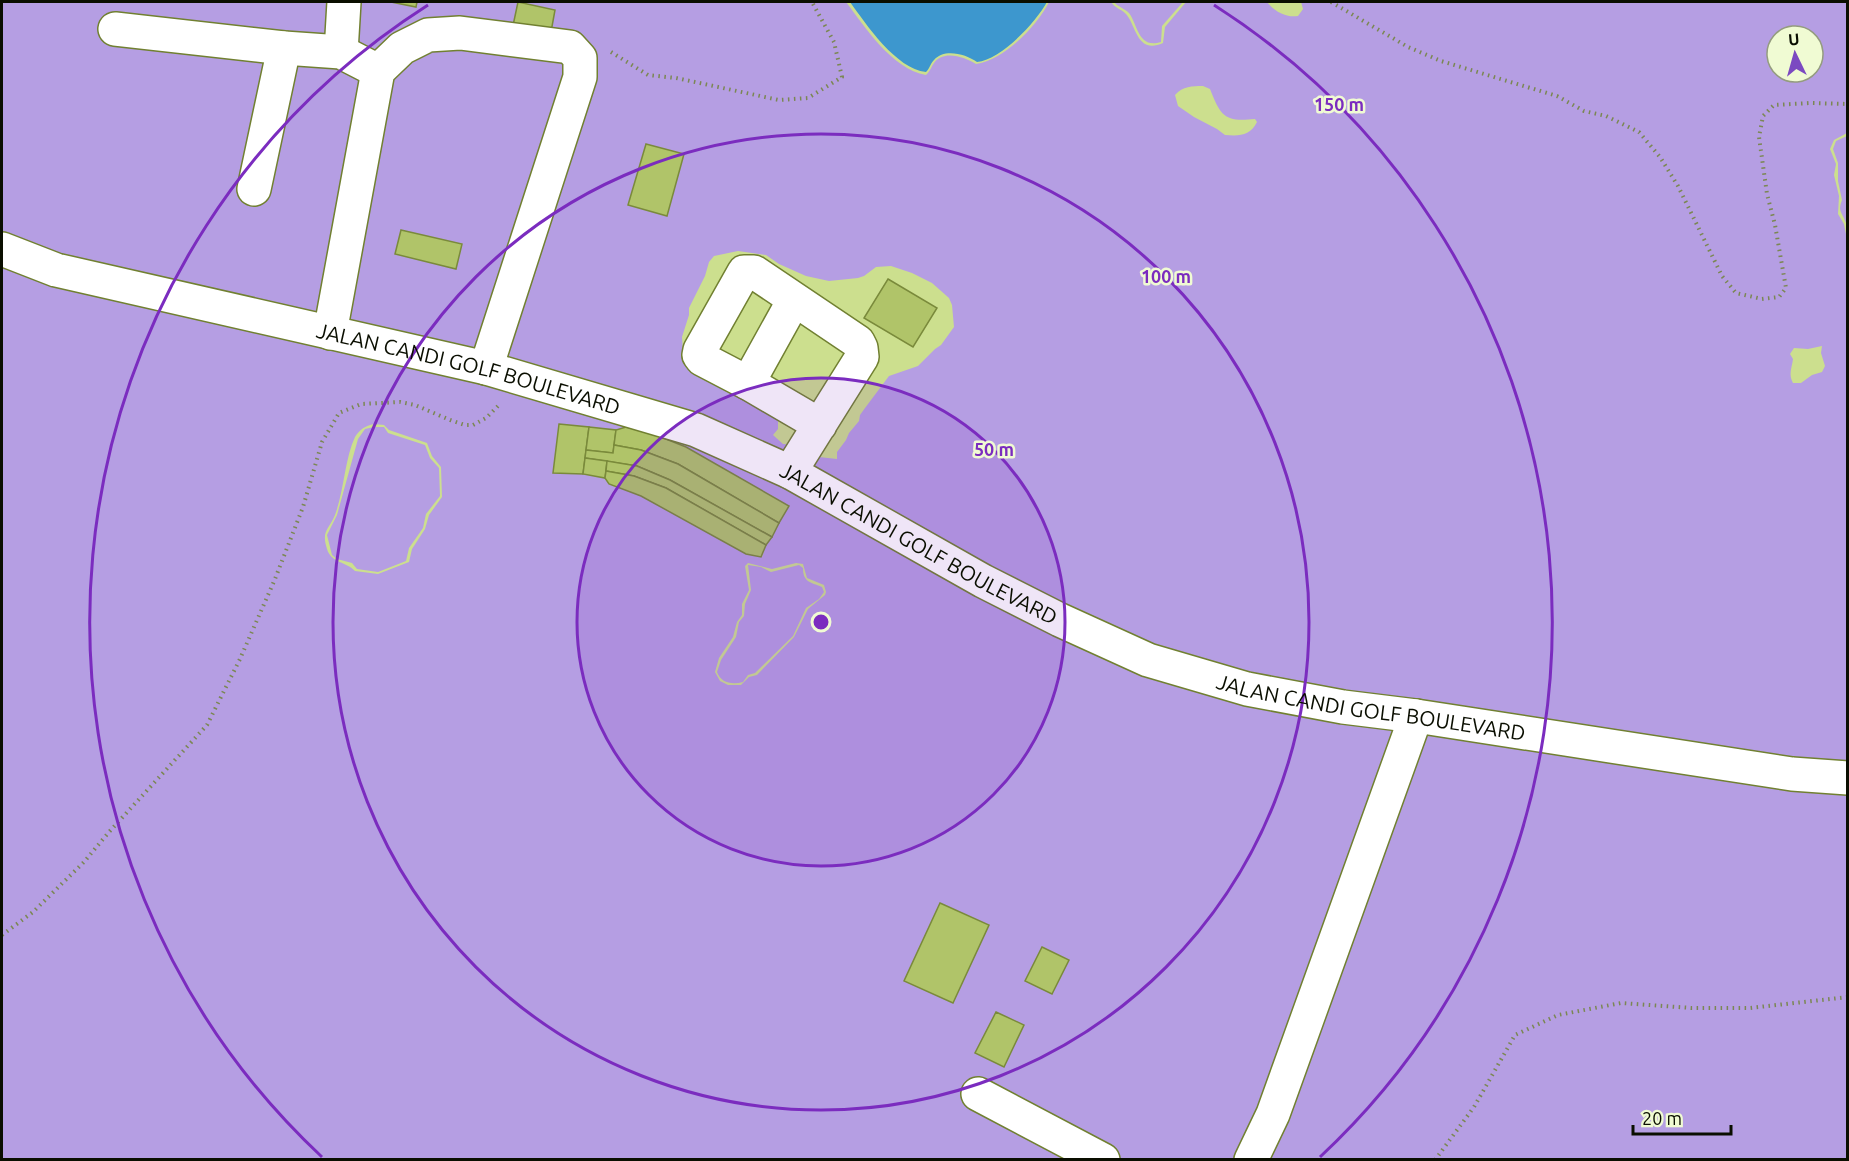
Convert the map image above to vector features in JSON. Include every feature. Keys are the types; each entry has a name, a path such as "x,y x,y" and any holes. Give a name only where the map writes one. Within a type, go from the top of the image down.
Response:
{"street":[{"path":"341,52 344,2"},
{"path":"115,29 341,52 378,71"},
{"path":"330,333 378,71 402,48 428,35 460,33 570,47 580,58 580,77 486,368"},
{"path":"254,189 284,48"},
{"name":"JALAN CANDI GOLF BOULEVARD","path":"2,249 56,270 486,368 696,430 790,472 983,580 1060,620 1148,660 1247,689 1343,707 1416,716 1792,774 1848,778"},
{"path":"790,472 820,425 862,357 861,348 858,342 754,272 744,272 705,340 699,355 702,359 820,425"},
{"path":"748,383 794,300"},
{"path":"1251,1160 1273,1114 1416,716"},
{"path":"978,1094 1103,1160"}],"path":[{"path":"570,47 604,47 648,75 676,78 779,100 808,98 842,77 834,42 812,2"},
{"path":"1331,2 1408,47 1441,61 1557,96 1584,111 1606,116 1639,132 1660,157 1678,186 1722,276 1736,293 1762,299 1779,297 1786,288 1767,194 1759,137 1763,116 1774,105 1848,104"},
{"path":"2,935 33,912 84,862 207,725 275,579 303,507 322,442 339,413 361,404 400,402 415,405 465,425 473,425 480,423 492,412 513,390 520,378"},
{"path":"1435,1160 1474,1107 1515,1035 1558,1016 1621,1004 1750,1008 1848,997"}],"shaded area":[{"path":"2,2 846,2 880,46 902,65 926,75 934,63 943,56 961,57 976,64 998,56 1028,31 1049,2 1111,2 1126,14 1138,37 1148,45 1154,46 1163,43 1165,27 1186,2 1267,2 1281,13 1298,16 1303,9 1301,2 1847,2 1847,133 1834,140 1830,149 1836,164 1834,175 1839,196 1838,214 1844,224 1848,244 1848,398 1846,412 1848,420 1847,1159 2,1159","holes":["1203,86 1210,89 1217,106 1225,116 1237,120 1255,119 1257,122 1254,127 1248,133 1225,135 1178,106 1175,95 1178,92 1184,88","738,251 766,255 779,264 806,276 829,281 858,278 876,267 891,266 932,283 949,298 954,327 941,345 918,366 889,376 860,415 859,421 837,452 837,459 819,457 794,445 783,444 773,435 778,429 778,414 683,352 682,337 689,308 705,276 709,262 714,256","1822,346 1821,353 1825,366 1822,372 1812,375 1801,383 1793,383 1791,374 1793,359 1790,354 1794,348 1808,349","374,424 384,425 389,430 427,443 432,456 441,467 442,497 429,515 425,529 412,549 409,562 378,574 355,571 336,560 329,554 325,538 326,530 338,506 355,437 363,428","559,424 646,431 686,447 789,506 766,545 762,557 746,554 641,496 610,484 605,478 583,474 553,473","748,563 772,569 796,563 803,564 807,578 824,585 826,592 808,609 794,637 757,675 749,677 741,685 728,685 720,681 715,672 719,658 733,637 737,622 742,615 742,604 749,590 745,566"]},
{"path":"1114,2 1183,2 1162,26 1161,42 1153,43 1143,39 1129,13"},
{"path":"1847,136 1847,226 1840,210 1842,200 1838,181 1838,163 1833,149 1836,141"},
{"path":"384,427 388,433 425,445 430,458 439,468 440,496 426,514 423,528 409,548 406,561 378,572 357,569 352,563 337,559 332,555 327,535 337,515 358,439 365,429"},
{"path":"748,565 761,567 771,572 799,565 803,568 806,579 822,587 824,592 819,599 806,608 793,636 755,673 748,675 743,682 731,683 721,679 717,672 721,660 736,637 739,622 744,616 745,604 751,590"}],"water":[{"path":"850,2 1047,2 1035,20 997,55 977,62 961,55 943,54 934,60 926,72 904,63 893,54 873,33"}],"building":[{"path":"391,2 417,2 416,7"},
{"path":"518,2 555,10 549,43 511,35"},
{"path":"646,144 684,154 667,216 628,205"},
{"path":"401,230 462,244 456,269 395,254"},
{"path":"888,279 937,308 913,347 864,318"},
{"path":"559,424 589,427 583,474 553,473"},
{"path":"589,427 616,430 613,453 586,450"},
{"path":"626,427 646,431 686,447 789,506 779,523 678,464 641,450 614,445 616,430"},
{"path":"614,445 641,450 678,464 779,523 772,537 670,480 637,466 585,458 586,450 613,453"},
{"path":"585,458 607,461 605,478 583,474"},
{"path":"607,461 637,466 670,480 772,537 766,545 666,488 634,476 606,471"},
{"path":"606,471 634,476 666,488 766,545 761,557 746,554 641,496 609,484 605,478"},
{"path":"940,903 989,925 953,1003 904,981"},
{"path":"1042,947 1069,960 1052,994 1025,981"},
{"path":"996,1012 1024,1025 1004,1067 975,1053"}]}
